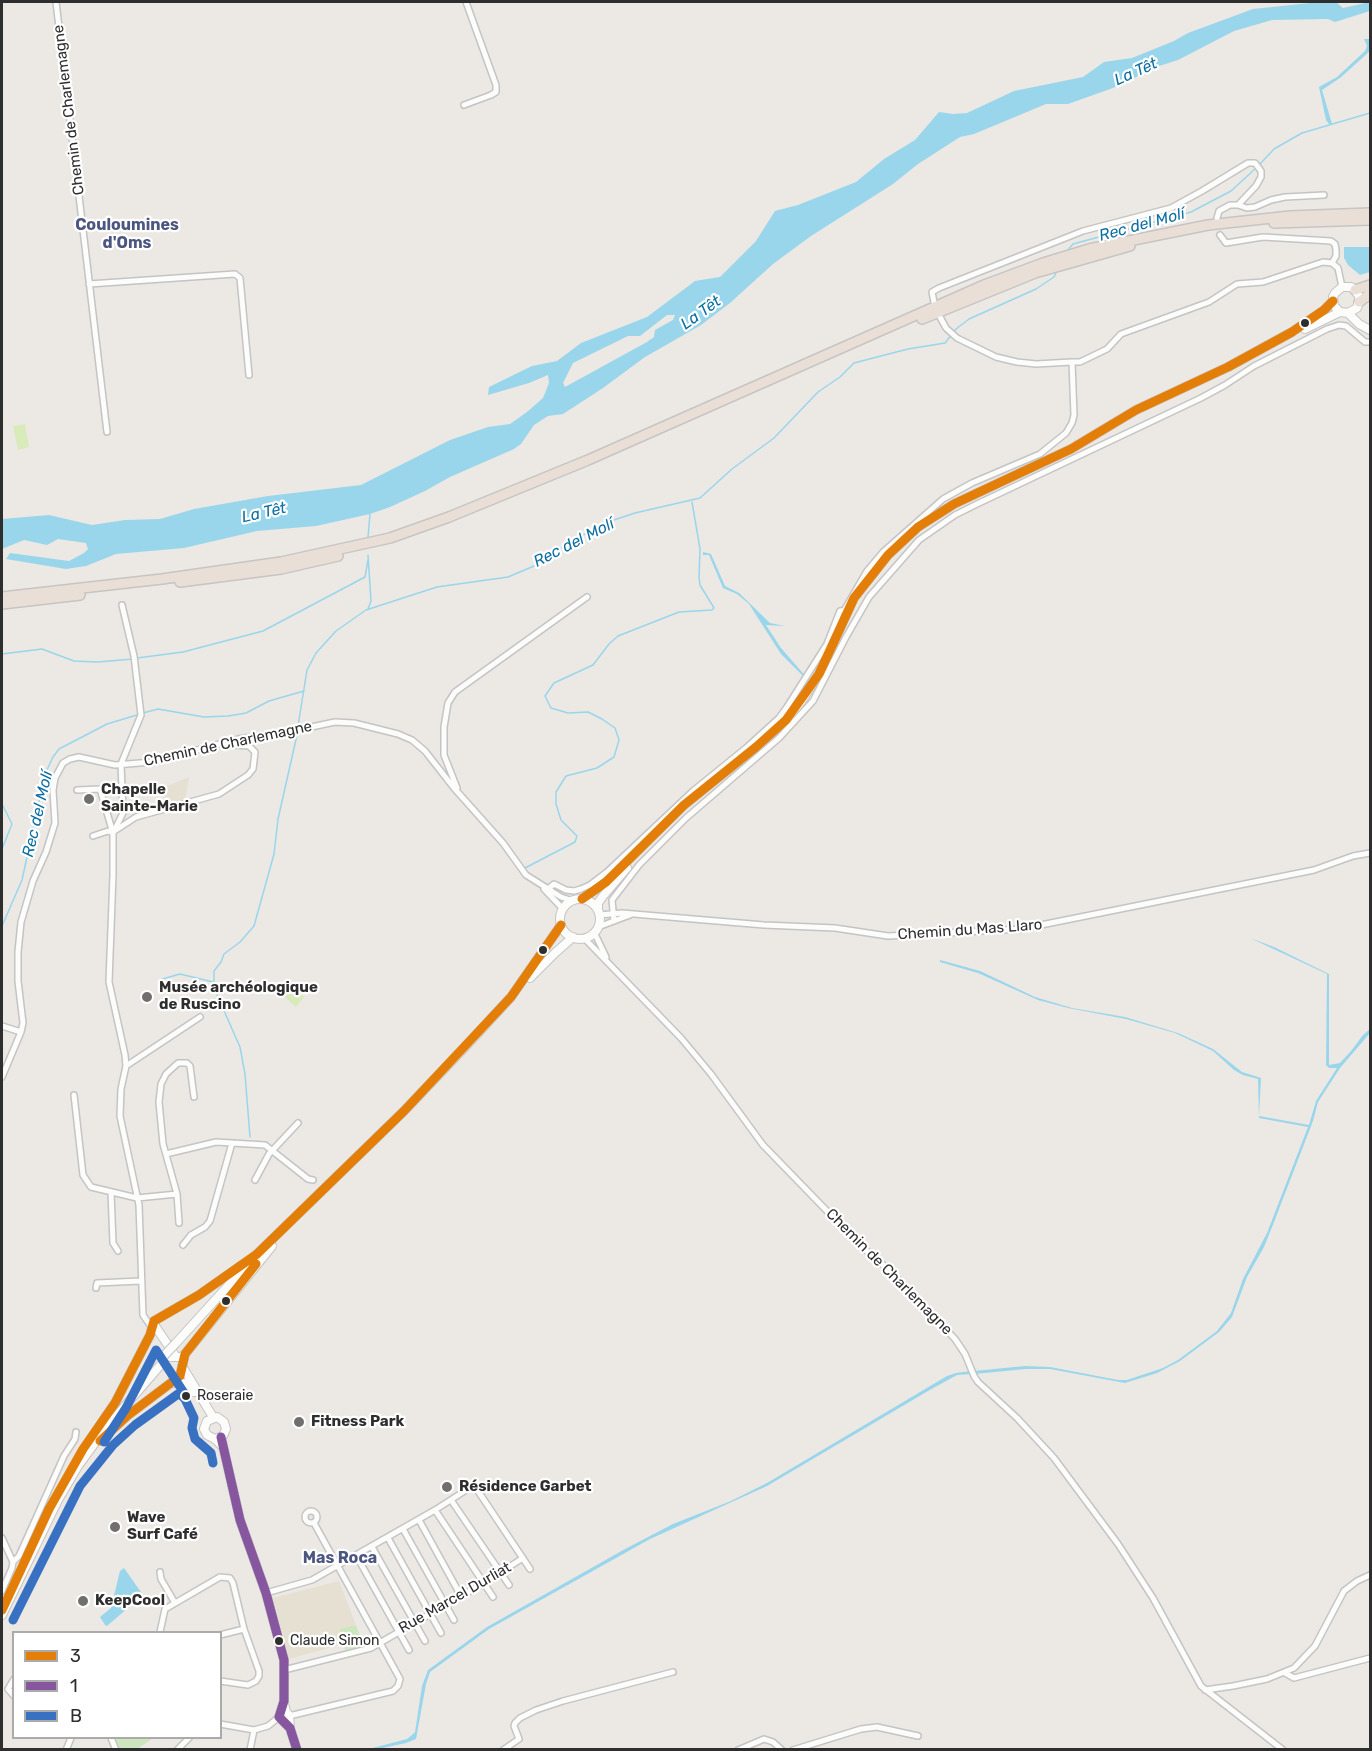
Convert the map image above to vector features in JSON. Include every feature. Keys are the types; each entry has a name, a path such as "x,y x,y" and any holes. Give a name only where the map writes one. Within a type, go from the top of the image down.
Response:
{"highway":[{"path":"2,597 162,579 281,562 390,538 449,517 578,464 984,285 1043,263 1089,249 1208,225 1290,216 1371,213"},
{"path":"2,604 260,572 371,548 432,529 488,507 969,299 1065,264 1154,241 1222,229 1304,221 1371,220"},
{"path":"1355,290 1371,285"},
{"path":"1358,305 1371,294"}],"main road":[{"path":"1358,305 1206,382 1123,420 1053,462 956,507 920,530 890,557 867,586 822,674 788,722 759,749 706,791 655,839 598,903 596,930 584,938 573,937 564,930 561,925 563,909 606,882 684,806 786,720 819,674 854,598 888,555 904,539 937,514 984,489 1071,449 1136,410 1228,367 1292,332 1319,314 1333,301 1335,292 1342,287 1351,287 1358,293 1361,321 1371,328"},
{"path":"1333,301 1337,309 1359,324 1371,328"},
{"path":"582,899 591,903 598,912"},
{"path":"2,1610 49,1509 85,1450 168,1359 177,1344 257,1254 404,1111 467,1045 516,990 561,925"},
{"path":"177,1344 238,1278 406,1113 483,1033 534,974 573,937"},
{"path":"168,1359 185,1354 276,1240"},
{"path":"2,1615 83,1449 115,1403 155,1333 199,1295 257,1254"},
{"path":"155,1333 168,1359 183,1370 210,1419"},
{"path":"69,1476 104,1437 127,1416 173,1383 183,1370 185,1354"},
{"path":"183,1370 210,1419"},
{"path":"173,1383 187,1384 195,1392"},
{"path":"210,1419 220,1418 225,1424 225,1432 219,1441 240,1520 266,1593 284,1660 284,1719 297,1749"},
{"path":"210,1419 205,1431 208,1436 219,1441"}],"street":[{"name":"Chemin de Charlemagne","path":"56,2 107,432"},
{"path":"464,105 496,92 496,85 466,2"},
{"path":"934,302 932,292 939,288 1083,231 1171,208 1248,163 1256,164 1261,171 1261,177 1256,186 1238,205"},
{"path":"1217,218 1219,210 1224,207 1238,205 1247,208 1256,207 1285,197 1324,195"},
{"path":"1220,235 1226,243 1263,237 1331,241 1335,244 1336,250 1332,263"},
{"path":"940,317 946,328 957,338 996,357 1036,364 1072,363 1080,362 1107,349 1121,334 1209,302 1236,284 1263,282 1323,262 1332,263 1338,268 1342,287"},
{"path":"89,284 235,274 240,278 249,375"},
{"path":"614,918 612,900 639,865 686,818 779,738 813,701 869,597 919,540 955,515 976,504 1202,398 1254,366 1327,329 1340,325 1346,326 1365,342 1371,342"},
{"path":"547,890 554,884 574,891 590,885 607,872 693,791 779,718 827,644 840,611 847,610 867,571 884,552 943,499 972,483 1040,454 1066,433 1074,415 1072,363"},
{"path":"462,797 444,755 444,727 448,703 455,692 587,597"},
{"name":"Chemin de Charlemagne","path":"122,605 135,660 140,714 121,764 152,762 230,741 320,724 354,723 398,734 412,740 425,751 503,843 526,875 547,890 573,901"},
{"path":"112,833 136,817 219,794 248,775 253,769 255,752 249,746 232,745 230,741"},
{"path":"2,1077 23,1023 18,981 21,922 33,881 46,852 55,823 53,790 55,778 63,763 79,757 121,764 123,813 112,833"},
{"path":"77,790 100,789 112,833 113,875 109,982 126,1066 119,1107 139,1205 144,1311 155,1333"},
{"path":"93,836 108,831 112,833"},
{"name":"Chemin du Mas Llaro","path":"614,918 635,914 836,928 888,936 1021,929 1303,873 1353,856 1371,854"},
{"name":"Chemin de Charlemagne","path":"547,890 563,909"},
{"path":"598,912 614,918"},
{"path":"596,930 614,918"},
{"name":"Chemin de Charlemagne","path":"596,930 604,954 614,968"},
{"name":"Chemin de Charlemagne","path":"584,938 681,1038 763,1144 859,1244 890,1271 956,1339 973,1373 1054,1458 1118,1544 1153,1598 1205,1690 1283,1749"},
{"path":"126,1066 200,1017"},
{"path":"2,1026 21,1032"},
{"path":"179,1223 177,1194 166,1154 160,1111 161,1084 166,1074 178,1063 187,1063 190,1066 194,1097"},
{"path":"74,1095 83,1175 91,1187 137,1198 177,1194"},
{"path":"255,1180 273,1150 298,1123"},
{"path":"166,1154 207,1143 265,1145 308,1179 313,1180"},
{"path":"183,1245 210,1221 232,1143"},
{"path":"111,1192 113,1243 118,1251"},
{"path":"96,1288 97,1283 141,1281"},
{"path":"13,1562 19,1556 64,1456 75,1439 76,1432"},
{"path":"266,1593 312,1580 419,1520 474,1485 530,1569"},
{"path":"451,1500 509,1585"},
{"path":"435,1510 493,1597"},
{"path":"419,1520 461,1596"},
{"path":"222,1724 254,1730 284,1719 393,1691 398,1686 400,1679 381,1641 314,1523"},
{"path":"403,1529 454,1620"},
{"path":"2,1538 13,1562 2,1591"},
{"path":"388,1538 441,1633"},
{"path":"372,1546 425,1641"},
{"path":"356,1555 409,1650"},
{"name":"Rue Marcel Durliat","path":"284,1670 371,1648 484,1583 523,1557"},
{"path":"160,1572 161,1579 175,1603"},
{"path":"1205,1690 1233,1686 1285,1673 1294,1668 1315,1646 1344,1591 1357,1581 1371,1575"},
{"path":"160,1631 164,1612 220,1576 226,1576 233,1583 244,1629 260,1671 256,1681 248,1685 222,1681"},
{"path":"222,1634 244,1629"},
{"path":"1285,1673 1294,1678 1371,1658"},
{"path":"503,1749 519,1739 514,1726 520,1718 536,1710 673,1672"},
{"path":"793,1749 861,1729 877,1727 918,1736"},
{"path":"250,1749 254,1730"},
{"path":"738,1749 764,1739 774,1742 782,1749"}],"shaded area":[{"path":"189,777 185,801 167,806 164,804 165,787"},
{"path":"339,1581 356,1625 339,1629 343,1644 289,1659 273,1598"}],"green space":[{"path":"25,424 29,447 18,450 13,426"},
{"path":"286,982 304,997 296,1007 278,991"},
{"path":"356,1625 364,1646 345,1650 339,1629"},
{"path":"115,1739 152,1739 136,1750 119,1749"}],"water":[{"name":"La Têt","path":"1320,2 1336,2 1343,8 1370,2 1370,11 1335,22 1328,19 1272,20 1234,31 1178,60 1159,66 1113,88 1068,104 1046,104 974,134 960,137 918,164 893,184 811,236 773,264 730,303 701,325 645,357 563,414 548,416 534,425 521,444 514,449 390,507 370,514 316,526 257,531 184,548 116,554 86,566 66,569 6,559 10,553 69,561 88,549 86,543 58,539 47,545 24,540 2,549 2,519 49,515 92,525 125,520 160,519 194,509 268,496 361,485 450,440 488,427 510,424 543,398 549,383 548,375 488,395 489,387 532,366 557,361 581,343 647,317 695,281 720,277 756,241 775,211 798,205 856,182 884,159 915,140 939,112 967,113 1014,91 1083,77 1104,62 1132,58 1188,33 1253,9","holes":["667,315 675,315 673,320 655,330 654,337 647,342 565,387 563,383 573,363 628,336 640,336"]},
{"path":"1364,39 1369,39 1370,51 1340,78 1322,90 1332,124 1329,124 1326,120 1319,87 1337,77 1365,51 1367,46"},
{"path":"1344,247 1370,247 1370,272 1360,275 1348,265 1344,258"},
{"path":"703,552 711,554 725,586 739,593 770,623 785,626 766,625 807,680 781,654 749,604 737,594 723,588 709,555 703,555"},
{"path":"1250,938 1329,974 1329,1065 1340,1063 1370,1029 1370,1033 1340,1068 1318,1102 1313,1121 1264,1247 1247,1277 1232,1317 1219,1332 1180,1361 1157,1373 1125,1383 1050,1369 974,1374 974,1371 1025,1366 1050,1367 1127,1380 1163,1368 1178,1360 1217,1331 1231,1313 1243,1279 1267,1233 1308,1127 1259,1118 1258,1079 1243,1075 1213,1051 1175,1033 1126,1019 1068,1008 1038,1000 978,973 940,962 940,960 980,971 1035,997 1072,1008 1125,1017 1178,1033 1213,1049 1242,1072 1261,1078 1259,1116 1309,1125 1316,1101 1337,1068 1329,1068 1326,1065 1327,974"},
{"path":"971,1371 972,1374 957,1375 928,1391 767,1486 650,1539 489,1629 430,1672 416,1739 406,1743 365,1750 407,1739 415,1732 422,1686 428,1670 487,1627 673,1524 731,1501 767,1483 947,1376"},
{"path":"124,1568 143,1595 107,1626 100,1617 111,1608 120,1571"}],"waterway":[{"name":"Rec del Molí","path":"1259,165 1274,149 1302,133 1370,113"},
{"name":"Rec del Molí","path":"1068,250 1073,244 1191,212 1231,191 1256,168"},
{"name":"Rec del Molí","path":"298,726 307,670 316,653 336,631 366,610 437,587 508,577 534,566 575,539 614,520 700,498 732,469 774,438 818,392 840,377 854,363 908,349 945,343 956,329 969,319 1036,289 1054,277 1056,273"},
{"path":"525,868 575,842 577,836 561,820 556,804 556,792 566,776 597,768 614,757 619,740 615,728 588,712 568,713 551,708 545,696 554,683 593,665 618,636 679,612 714,608 700,585 700,549 692,502"},
{"path":"368,537 370,514"},
{"path":"368,555 371,601 368,609"},
{"path":"137,658 183,652 263,631 365,577 368,560"},
{"path":"2,654 42,649 74,661 133,659"},
{"name":"Rec del Molí","path":"143,713 158,709 204,717 228,716 246,713 269,701 304,691"},
{"name":"Rec del Molí","path":"2,926 22,880 45,774 53,757 59,749 107,724 137,715"},
{"path":"250,1137 245,1074 240,1047 214,988 214,971 224,954 240,942 254,926 274,854 278,819 297,735"},
{"path":"2,804 12,824 2,849"},
{"path":"159,980 180,974 213,982"}],"transit line":[{"name":"3","path":"582,899 606,882 684,805 786,720 819,674 854,598 888,555 918,527 954,504 1071,449 1136,410 1228,367 1292,332 1333,301"},
{"name":"3","path":"2,1610 49,1509 83,1449 115,1403 150,1335 154,1321 199,1295 257,1254 404,1111 511,997 561,925"},
{"name":"3","path":"100,1441 127,1416 180,1376 185,1354 256,1264"},
{"name":"B","path":"104,1442 126,1408 156,1350 186,1396"},
{"name":"B","path":"13,1620 80,1486 113,1445 135,1425 178,1394 181,1395 194,1418 192,1428 195,1439 211,1453 213,1463"},
{"name":"1","path":"221,1437 240,1520 266,1593 284,1660 284,1701 279,1717 290,1728 297,1750"}],"place":[{"name":"Chapelle Sainte-Marie","path":"89,799"},
{"name":"Musée archéologique de Ruscino","path":"147,997"},
{"name":"Roseraie","path":"186,1396"},
{"name":"Fitness Park","path":"299,1422"},
{"name":"Résidence Garbet","path":"447,1487"},
{"name":"Wave Surf Café","path":"115,1527"},
{"name":"KeepCool","path":"83,1601"},
{"name":"Claude Simon","path":"279,1641"}],"district":[{"name":"Couloumines d'Oms","path":"127,234"},
{"name":"Mas Roca","path":"340,1558"}]}
